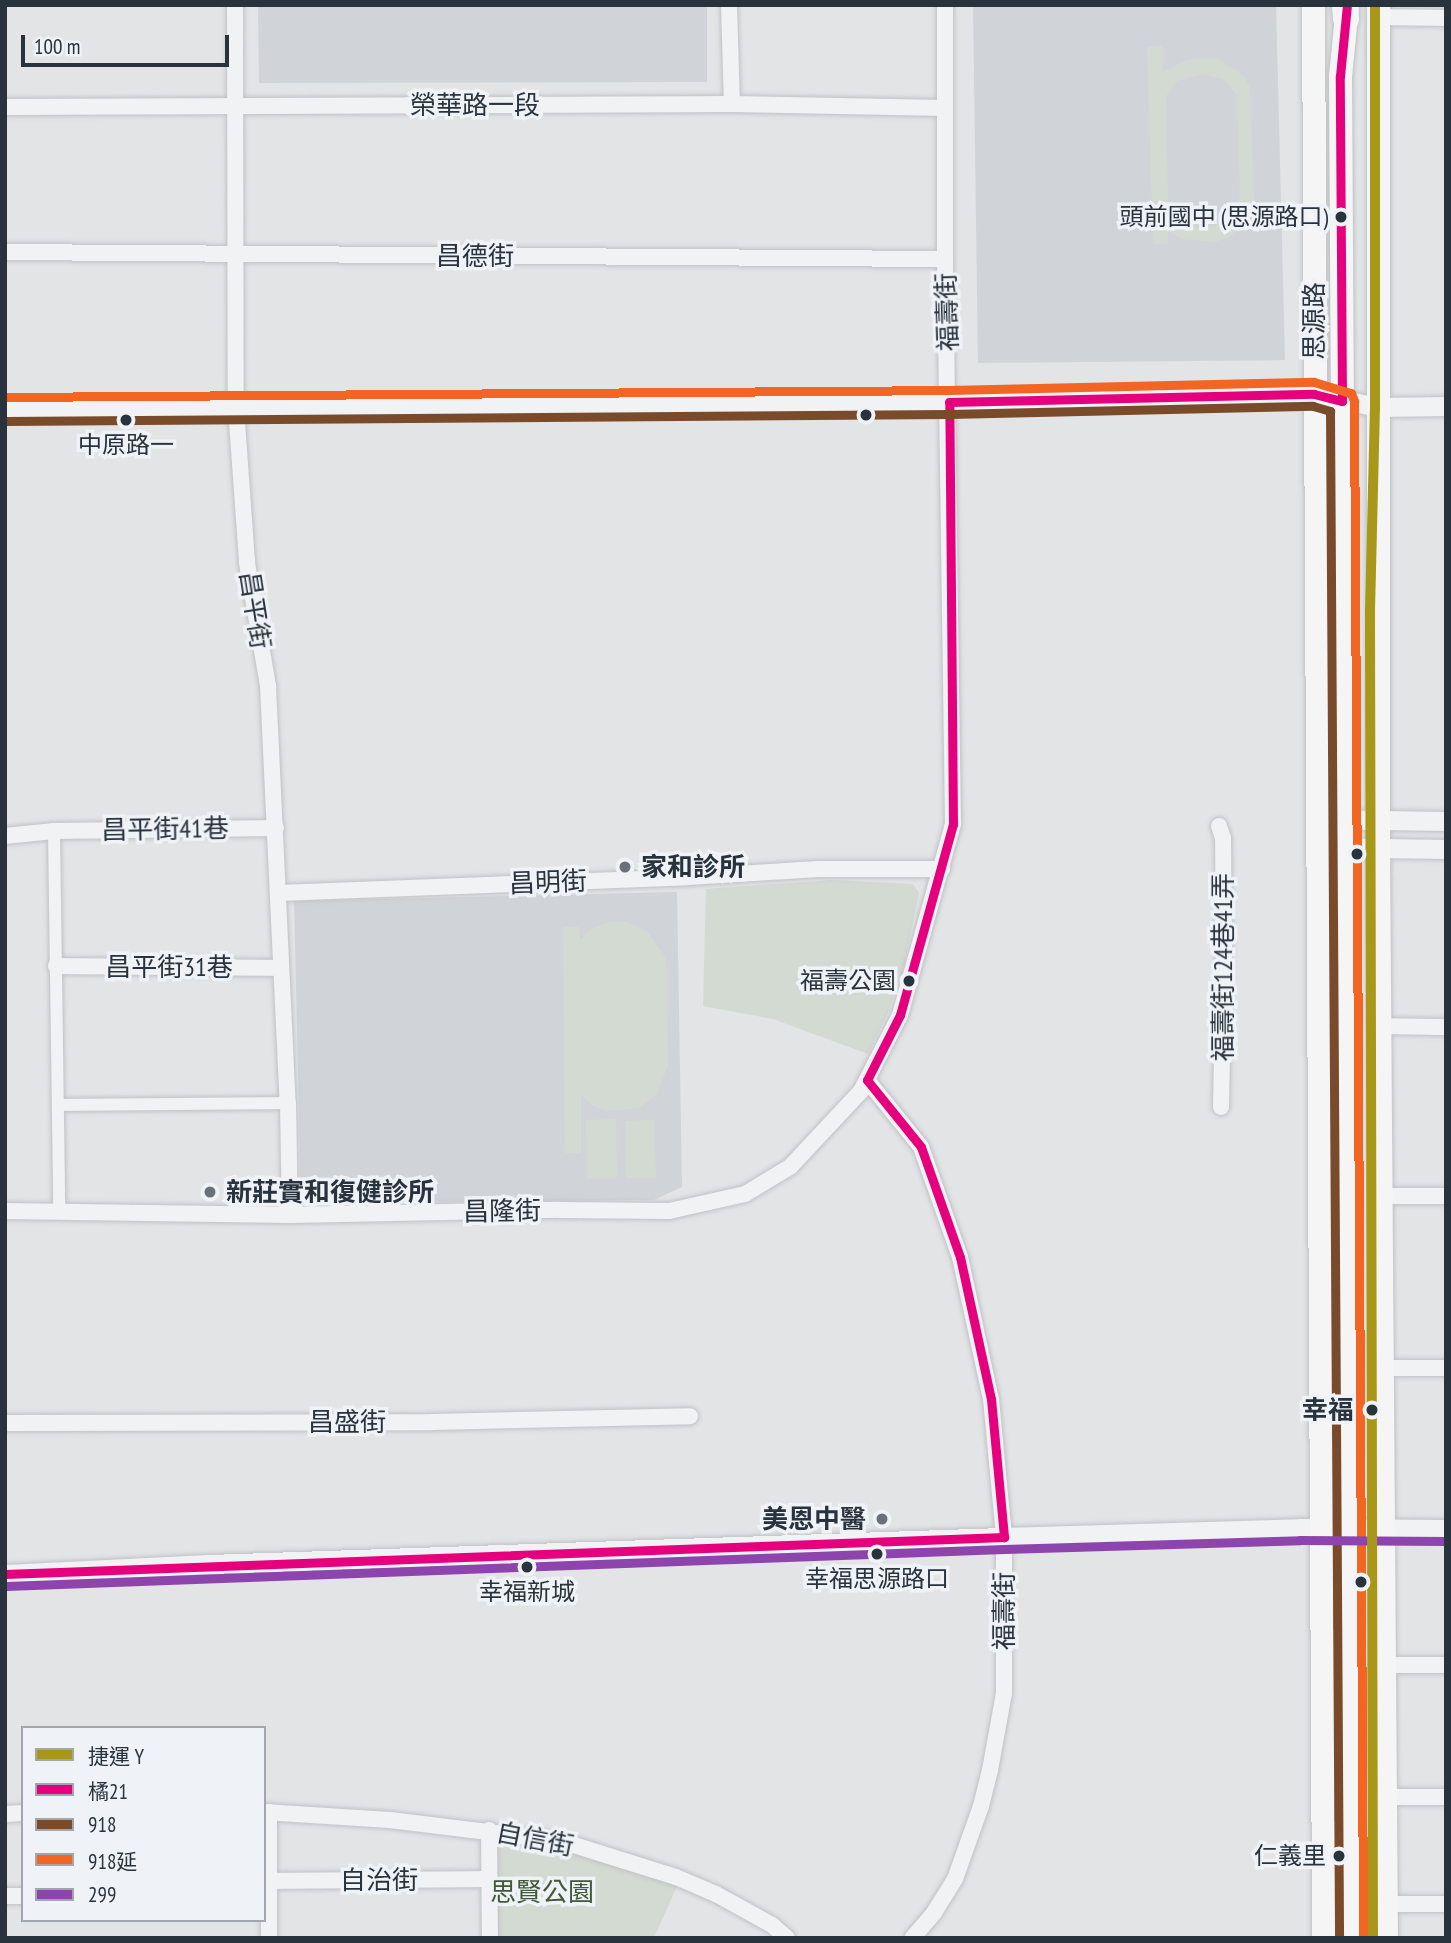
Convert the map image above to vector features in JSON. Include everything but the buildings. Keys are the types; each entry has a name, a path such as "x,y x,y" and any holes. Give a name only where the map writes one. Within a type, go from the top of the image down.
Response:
{"main road":[{"name":"思源路","path":"1313,5 1323,1938"},
{"name":"思源路","path":"1342,9 1340,76 1351,1938"},
{"path":"1378,11 1380,1368 1386,1938"},
{"path":"1341,129 1378,94"}],"street":[{"name":"昌平街","path":"235,5 236,408 247,563 268,686 288,1103 290,1215"},
{"path":"729,5 732,104"},
{"name":"福壽街","path":"912,1938 934,1913 955,1879 981,1806 1004,1693 1004,1537 991,1399 960,1257 921,1147 867,1080 900,1015 953,824 945,259 945,5"},
{"path":"1378,11 1446,18"},
{"name":"榮華路一段","path":"5,107 732,104 945,107"},
{"name":"昌德街","path":"5,253 945,259"},
{"path":"5,409 949,402 1314,394 1378,407 1446,407"},
{"path":"1317,819 1446,821"},
{"name":"福壽街124巷41弄","path":"1219,826 1223,838 1224,949 1224,1090 1221,1107"},
{"name":"昌平街41巷","path":"5,836 54,831 276,828"},
{"path":"54,831 59,1210"},
{"path":"1317,847 1446,849"},
{"name":"昌明街","path":"279,893 688,877 818,869 942,869"},
{"name":"昌平街31巷","path":"56,966 281,968"},
{"path":"1379,1026 1446,1027"},
{"name":"昌隆街","path":"5,1210 290,1215 560,1210 668,1211 745,1194 790,1167 861,1091 867,1080"},
{"path":"59,1105 288,1103"},
{"path":"1380,1196 1446,1196"},
{"path":"1380,1368 1446,1368"},
{"name":"昌盛街","path":"5,1423 418,1422 690,1416"},
{"path":"5,1574 209,1564 1004,1537 1322,1528 1446,1528"},
{"path":"1383,1665 1446,1665"},
{"path":"1384,1797 1446,1797"},
{"path":"267,1812 270,1938"},
{"name":"自信街","path":"267,1812 489,1830 561,1841 676,1877 716,1894 772,1925 787,1938"},
{"path":"489,1830 489,1938"},
{"name":"自治街","path":"268,1887 489,1879"},
{"path":"1385,1904 1446,1904"}],"shaded area":[{"path":"258,5 707,5 707,82 259,83"},
{"path":"973,5 1276,5 1285,360 978,363"},
{"path":"677,892 682,1187 654,1200 301,1203 294,901"}],"green space":[{"path":"1162,46 1163,72 1185,61 1202,58 1220,60 1244,76 1250,88 1254,198 1250,214 1230,237 1214,242 1181,239 1168,230 1168,244 1153,244 1147,47","holes":["1202,74 1225,80 1237,95 1240,197 1232,217 1213,227 1199,228 1179,220 1168,205 1166,96 1177,81"]},
{"name":"福壽公園","path":"832,880 913,884 919,893 904,966 888,1013 868,1054 773,1019 703,1006 706,889"},
{"path":"611,922 627,922 647,931 666,958 668,1065 657,1094 639,1108 608,1111 593,1106 581,1094 581,1153 565,1153 563,927 579,927 580,940 591,929"},
{"path":"616,1119 617,1178 587,1179 586,1120"},
{"path":"654,1120 656,1178 626,1178 625,1121"},
{"name":"思賢公園","path":"496,1840 561,1849 677,1886 654,1938 496,1938"}],"metro line":[{"name":"Y","path":"1373,1938 1370,611 1375,409 1375,5"}],"transit line":[{"name":"橘21","path":"949,402 1314,394 1342,401 1340,76 1347,5"},
{"name":"918延","path":"5,397 949,390 1314,382 1351,393 1354,401 1363,1938"},
{"name":"橘21","path":"867,1080 900,1015 953,824 949,402"},
{"name":"918","path":"5,421 949,414 1313,406 1330,411 1339,1938"},
{"name":"橘21","path":"867,1080 921,1147 960,1257 991,1399 1004,1537"},
{"name":"橘21","path":"5,1574 1004,1537"},
{"name":"299","path":"6,1586 1004,1549 1300,1540 1446,1541"}],"place":[{"name":"頭前國中 (思源路口)","path":"1341,217"},
{"name":"中原路一","path":"126,420"},
{"name":"家和診所","path":"625,867"},
{"name":"福壽公園","path":"909,981"},
{"name":"新莊實和復健診所","path":"210,1192"},
{"name":"幸福","path":"1372,1410"},
{"name":"美恩中醫","path":"882,1519"},
{"name":"幸福思源路口","path":"877,1554"},
{"name":"幸福新城","path":"527,1567"},
{"name":"仁義里","path":"1339,1856"}]}
